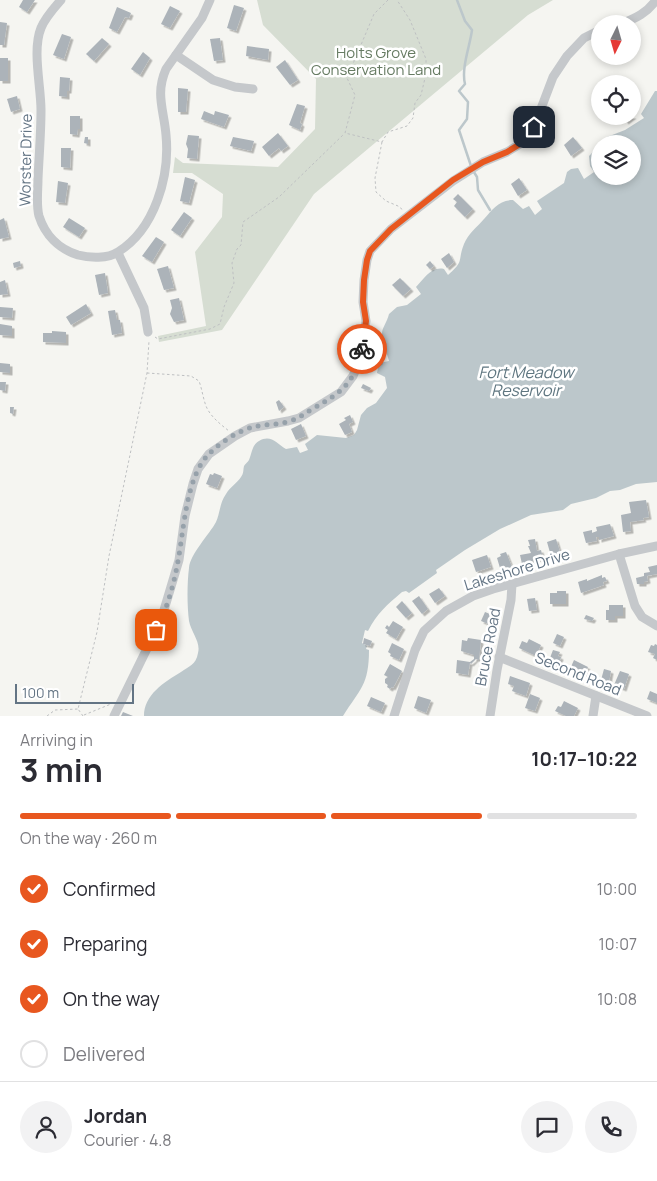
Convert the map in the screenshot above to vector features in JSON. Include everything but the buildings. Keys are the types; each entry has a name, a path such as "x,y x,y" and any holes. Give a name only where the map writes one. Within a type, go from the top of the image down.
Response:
{"street":[{"name":"Worster Drive","path":"61,0 41,27 38,41 41,109 39,214 44,227 60,246 81,256 95,257 118,252 132,242 160,197 164,182 167,149 160,98 161,86 166,69 202,18 210,0"},
{"path":"640,15 650,8 656,0"},
{"path":"114,716 140,665 164,610 179,560 185,516 198,469 209,454 235,436 250,428 298,418 341,392 353,376 360,359 366,321 363,302 364,280 370,251 391,229 453,180 483,162 507,152 525,141 534,127 553,77 567,56 584,38 591,34"},
{"path":"176,55 213,80 252,90"},
{"path":"118,252 144,308 148,332"},
{"name":"Lakeshore Drive","path":"394,716 415,650 424,631 446,611 482,592 619,554 657,546"},
{"path":"619,554 635,606 642,617 657,626"},
{"name":"Bruce Road","path":"490,716 499,657 510,609 512,584"},
{"name":"Second Road","path":"499,657 647,716"},
{"path":"593,716 596,696"}],"path":[{"path":"148,332 158,339 210,329 220,324 224,307 234,283 232,263 237,249 241,245 241,226 243,222 279,198 345,133 355,95 347,78 374,14 388,0"},
{"path":"397,0 410,20 426,59 426,74 421,95 415,103 413,118 407,126 388,132 382,142 375,178 376,192 386,201 398,206 409,216"},
{"path":"345,133 382,142"},
{"path":"78,709 96,640 109,556 147,374 148,332"},
{"path":"147,374 191,376 199,381 208,411 235,436"},
{"path":"78,709 83,716 110,704 121,702"},
{"path":"47,716 55,710 78,709"}],"green space":[{"name":"Holts Grove Conservation Land","path":"257,0 553,0 528,15 314,194 222,330 159,342 158,336 206,326 195,252 222,217 223,194 192,173 173,173 175,157 183,163 278,167 315,129 316,79 263,25"}],"water":[{"name":"Fort Meadow Reservoir","path":"655,91 657,91 657,482 636,484 620,490 610,491 596,498 571,504 563,510 531,515 500,529 465,550 436,570 437,573 409,593 406,591 402,592 379,614 368,631 365,630 362,643 369,650 369,662 365,679 343,716 144,716 147,702 151,695 196,660 199,649 188,615 188,574 190,563 216,522 224,497 242,476 244,466 249,460 255,445 263,439 270,439 286,449 297,447 300,453 308,450 305,444 317,435 346,438 354,435 361,415 367,408 376,403 387,388 385,377 377,373 379,363 389,361 382,336 389,314 397,307 407,305 421,294 416,287 435,269 444,269 448,275 459,263 468,237 493,209 500,204 513,200 523,209 529,206 535,215 542,209 537,201 564,183 567,172 578,168 584,179 591,174 591,185 641,185 641,135 612,135 633,125 641,125 641,120 644,118 641,114"},
{"name":"Fort Meadow Reservoir","path":"591,154 591,168 590,166 589,156"}],"waterway":[{"path":"457,0 465,21 472,30 465,64 465,84 459,91 468,102 467,119 459,130 472,169 477,177 478,190 490,210"}],"way so far":[{"path":"156,630 161,620 179,560 185,516 198,469 209,454 235,436 250,428 298,418 341,392 353,376 362,349"}],"route":[{"path":"362,349 366,321 363,302 364,280 370,251 391,229 453,180 483,162 507,152 525,141 534,127"}]}
